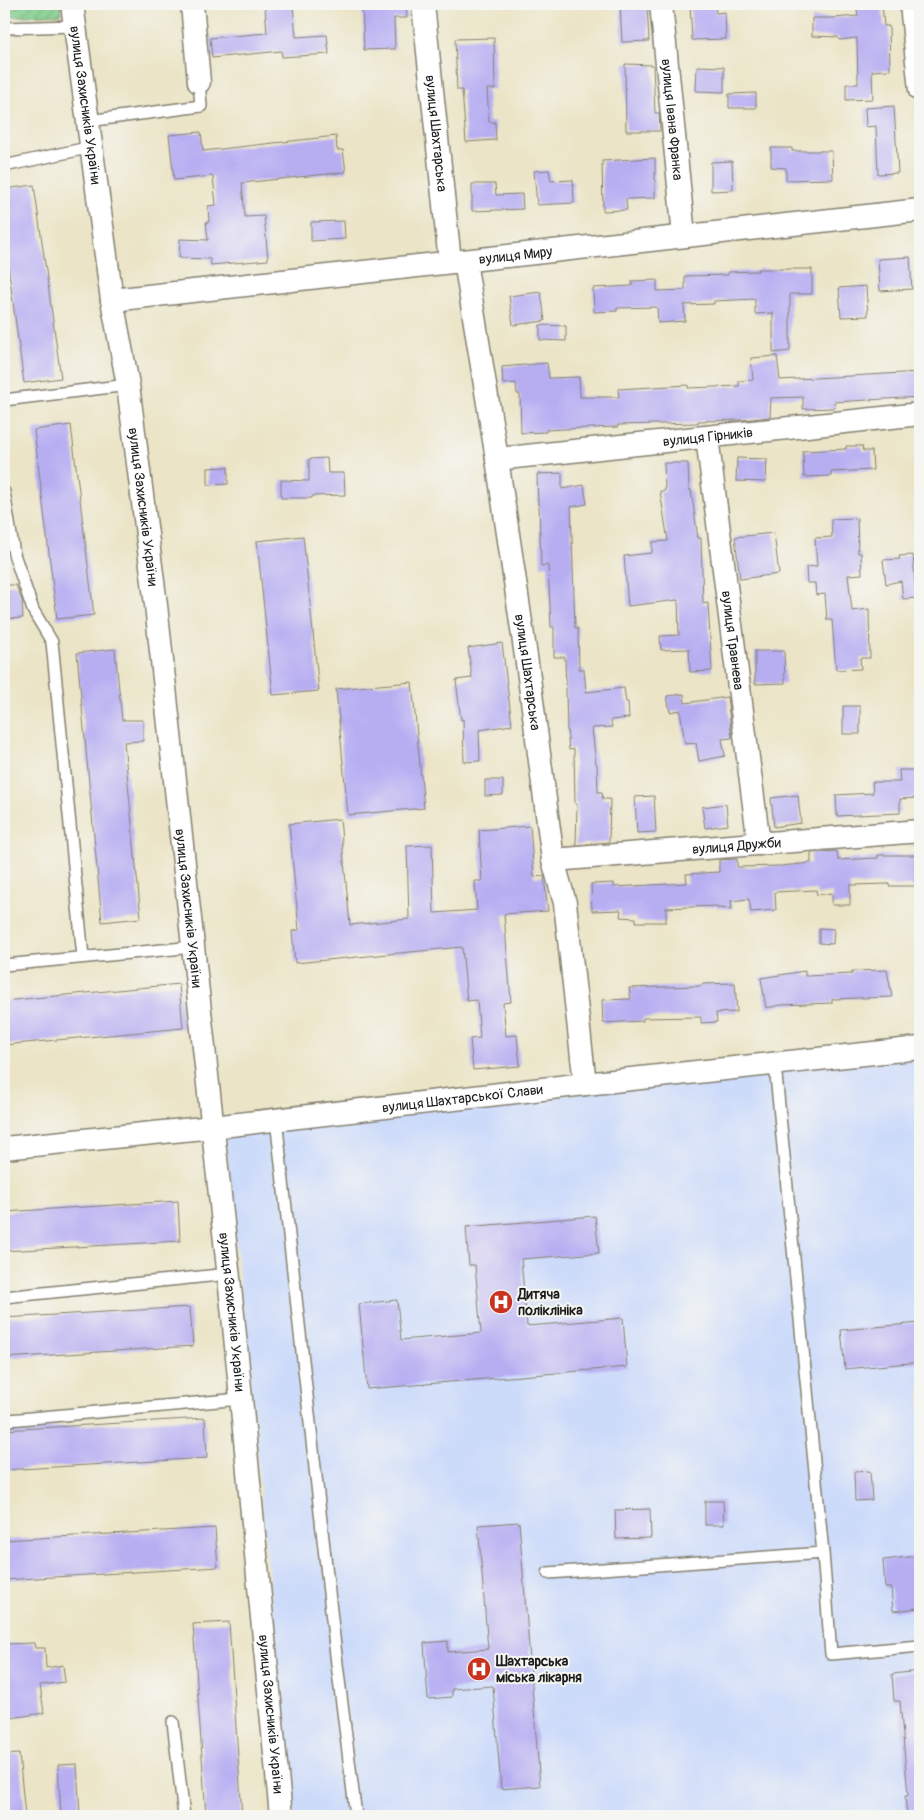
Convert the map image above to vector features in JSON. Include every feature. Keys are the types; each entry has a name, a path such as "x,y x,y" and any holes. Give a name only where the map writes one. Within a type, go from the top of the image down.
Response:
{"street":[{"path":"192,4 199,82"},
{"name":"вулиця Шахтарська","path":"423,4 458,262 497,459 528,670 552,860 565,903 585,1084"},
{"name":"вулиця Івана Франка","path":"661,4 684,236"},
{"path":"911,4 920,90"},
{"name":"вулиця Захисників України","path":"74,15 112,300 128,385 156,605 229,1274 281,1816"},
{"name":"вулиця Миру","path":"112,300 920,210"},
{"name":"вулиця Гірників","path":"497,459 920,414"},
{"name":"вулиця Травнева","path":"707,437 759,844"},
{"name":"вулиця Дружби","path":"552,860 920,830"},
{"name":"вулиця Шахтарської Слави","path":"4,1148 213,1127 920,1048"}],"lane":[{"path":"4,28 74,15"},
{"path":"88,121 201,106 199,82"},
{"path":"4,166 92,147"},
{"path":"4,400 128,385"},
{"path":"4,492 14,554 33,610 52,642 83,957"},
{"path":"4,965 194,947"},
{"path":"775,1064 824,1553 831,1654 920,1646"},
{"path":"276,1119 356,1816"},
{"path":"4,1297 229,1274"},
{"path":"4,1422 9,1420 240,1399"},
{"path":"548,1573 824,1553"},
{"path":"173,1722 184,1816"}],"shaded area":[{"path":"920,1053 920,1816 293,1816 225,1134"}],"green space":[{"path":"4,4 60,4 61,14 4,17"}],"building":[{"path":"362,4 406,4 407,18 394,18 395,49 364,50"},
{"path":"620,4 647,4 649,41 622,42"},
{"path":"690,4 715,4 716,13 725,12 726,39 692,40"},
{"path":"856,4 882,4 884,26 889,26 890,70 872,71 873,99 846,100 846,84 858,84 857,38 839,40 838,37 812,36 812,18 858,16"},
{"path":"293,5 296,37 327,35 329,54 282,57 281,51 212,58 210,38 267,33 265,8"},
{"path":"494,38 495,89 487,89 489,122 495,122 496,140 466,142 462,90 457,90 455,39"},
{"path":"625,64 653,65 655,113 659,113 660,131 626,131"},
{"path":"697,66 724,67 724,92 696,91"},
{"path":"756,93 756,108 729,108 729,94"},
{"path":"894,106 898,173 878,174 876,126 866,127 865,108"},
{"path":"201,132 203,151 336,136 337,150 343,150 346,172 242,183 245,217 264,216 268,260 211,265 210,259 179,258 180,239 208,240 206,222 209,222 208,206 216,205 213,176 174,180 169,135"},
{"path":"771,148 792,148 792,151 832,151 833,179 786,180 786,168 771,167"},
{"path":"655,158 655,198 626,199 627,210 603,211 602,161"},
{"path":"732,161 733,190 711,191 711,162"},
{"path":"549,170 551,181 573,180 574,203 537,205 534,171"},
{"path":"472,184 495,184 496,195 522,194 523,209 472,211"},
{"path":"34,185 61,378 24,383 4,236 4,189"},
{"path":"344,221 345,239 311,241 311,222"},
{"path":"910,257 912,289 880,291 878,259"},
{"path":"758,269 812,269 812,294 790,294 790,351 773,353 773,313 755,314 755,299 714,301 714,304 684,305 685,321 658,323 657,307 617,308 617,311 594,312 593,288 632,286 632,281 657,280 657,291 685,290 685,276 728,275 728,272 758,271"},
{"path":"866,286 868,316 841,317 839,288"},
{"path":"541,292 545,321 513,325 509,296"},
{"path":"540,325 566,326 566,341 540,340"},
{"path":"777,356 780,380 920,372 920,397 834,402 835,408 803,409 803,397 771,398 770,417 698,421 698,423 618,425 618,427 521,433 520,394 517,394 516,383 503,384 502,367 547,363 549,378 579,377 580,397 619,397 618,389 688,385 688,388 739,386 739,381 753,380 751,358"},
{"path":"71,425 94,615 57,619 34,430"},
{"path":"846,446 862,446 863,451 872,451 873,470 831,472 831,476 804,477 803,451 846,449"},
{"path":"327,458 328,473 344,473 345,495 281,498 281,480 309,481 309,459"},
{"path":"737,458 767,459 766,482 736,481"},
{"path":"664,463 688,463 689,490 691,490 698,538 701,538 703,604 708,603 712,671 690,672 689,649 661,650 660,636 679,635 678,600 628,606 624,556 652,553 652,542 668,541 660,491 665,491"},
{"path":"228,467 228,484 208,485 208,468"},
{"path":"562,473 562,489 584,485 587,504 571,507 575,628 578,628 579,669 584,669 586,692 624,688 626,702 628,702 629,718 611,720 612,727 592,728 597,764 598,792 602,792 603,799 610,799 609,842 576,845 577,804 575,804 574,749 569,750 565,657 554,657 554,627 551,627 548,565 541,566 538,505 537,474"},
{"path":"857,518 858,553 861,553 862,574 848,575 852,611 869,609 870,658 860,658 861,669 836,670 832,620 827,620 825,594 816,595 815,583 807,583 806,567 817,566 815,538 832,537 831,519"},
{"path":"774,533 779,574 740,579 735,537"},
{"path":"303,536 319,691 273,695 257,541"},
{"path":"913,555 916,598 903,599 901,581 886,584 883,560 900,559 899,556"},
{"path":"4,585 16,585 22,601 23,618 4,619"},
{"path":"502,643 512,725 479,730 480,761 464,762 463,719 461,720 456,680 472,678 468,648"},
{"path":"115,649 122,720 143,720 143,741 124,742 141,918 102,922 77,653"},
{"path":"755,651 784,651 785,683 755,684"},
{"path":"412,682 424,808 348,815 336,689"},
{"path":"684,694 685,703 727,697 732,738 722,739 725,756 699,761 696,743 685,744 680,710 670,712 667,696"},
{"path":"843,706 860,706 860,734 843,734"},
{"path":"899,770 917,770 918,798 900,799 900,813 837,816 836,795 873,793 872,782 900,782"},
{"path":"485,780 503,780 503,795 485,796"},
{"path":"798,795 801,823 774,827 771,798"},
{"path":"654,796 656,832 637,833 635,797"},
{"path":"726,804 728,825 705,828 702,807"},
{"path":"340,819 350,925 409,919 407,846 432,845 434,913 477,910 475,881 482,881 479,830 530,826 534,877 544,876 548,911 504,914 511,1002 503,1003 506,1036 517,1035 520,1066 473,1070 470,1039 480,1038 477,1000 467,1001 462,947 295,963 292,931 299,930 289,824"},
{"path":"837,851 838,860 878,858 878,855 915,855 915,886 889,886 889,884 850,885 850,905 832,905 832,893 817,895 816,890 775,892 776,910 751,912 749,899 731,901 732,909 717,908 717,906 666,908 666,922 636,922 636,918 620,917 621,910 592,911 591,884 614,883 614,887 687,883 686,874 719,872 719,860 737,859 737,867 781,866 811,863 811,853"},
{"path":"819,928 834,929 833,944 819,943"},
{"path":"887,970 892,997 832,999 832,1003 781,1005 766,1008 761,978 805,971 805,976 852,974 852,971"},
{"path":"735,983 737,1012 716,1013 717,1022 701,1023 701,1017 643,1018 643,1021 603,1023 602,1000 631,999 629,988"},
{"path":"179,984 183,1028 4,1045 4,1001"},
{"path":"178,1201 180,1241 4,1251 4,1212"},
{"name":"Дитяча поліклініка","path":"595,1216 599,1253 521,1259 527,1326 623,1318 627,1367 367,1389 359,1304 397,1300 401,1340 481,1333 475,1265 469,1265 466,1227"},
{"path":"190,1307 193,1346 4,1358 4,1318"},
{"path":"920,1323 920,1362 845,1369 841,1330"},
{"path":"205,1418 207,1458 4,1470 4,1430"},
{"path":"870,1471 872,1500 855,1501 854,1472"},
{"path":"705,1501 723,1501 724,1525 705,1525"},
{"path":"650,1509 651,1538 616,1539 615,1510"},
{"name":"Шахтарська міська лікарня","path":"519,1522 540,1786 501,1789 493,1686 452,1689 452,1697 428,1699 424,1643 448,1641 448,1652 488,1649 478,1525"},
{"path":"215,1528 218,1567 4,1580 4,1540"},
{"path":"918,1556 920,1608 893,1611 891,1588 885,1588 883,1560"},
{"path":"229,1622 242,1816 206,1816 193,1624"},
{"path":"34,1643 35,1648 45,1648 46,1668 63,1665 65,1682 40,1685 44,1713 4,1719 4,1644"},
{"path":"920,1671 920,1816 907,1816 905,1796 908,1796 900,1701 894,1701 892,1674"},
{"path":"19,1754 25,1816 4,1816 4,1755"},
{"path":"77,1764 80,1816 61,1816 58,1765"}],"place":[{"name":"Дитяча поліклініка","path":"501,1302"},
{"name":"Шахтарська міська лікарня","path":"479,1669"}]}
